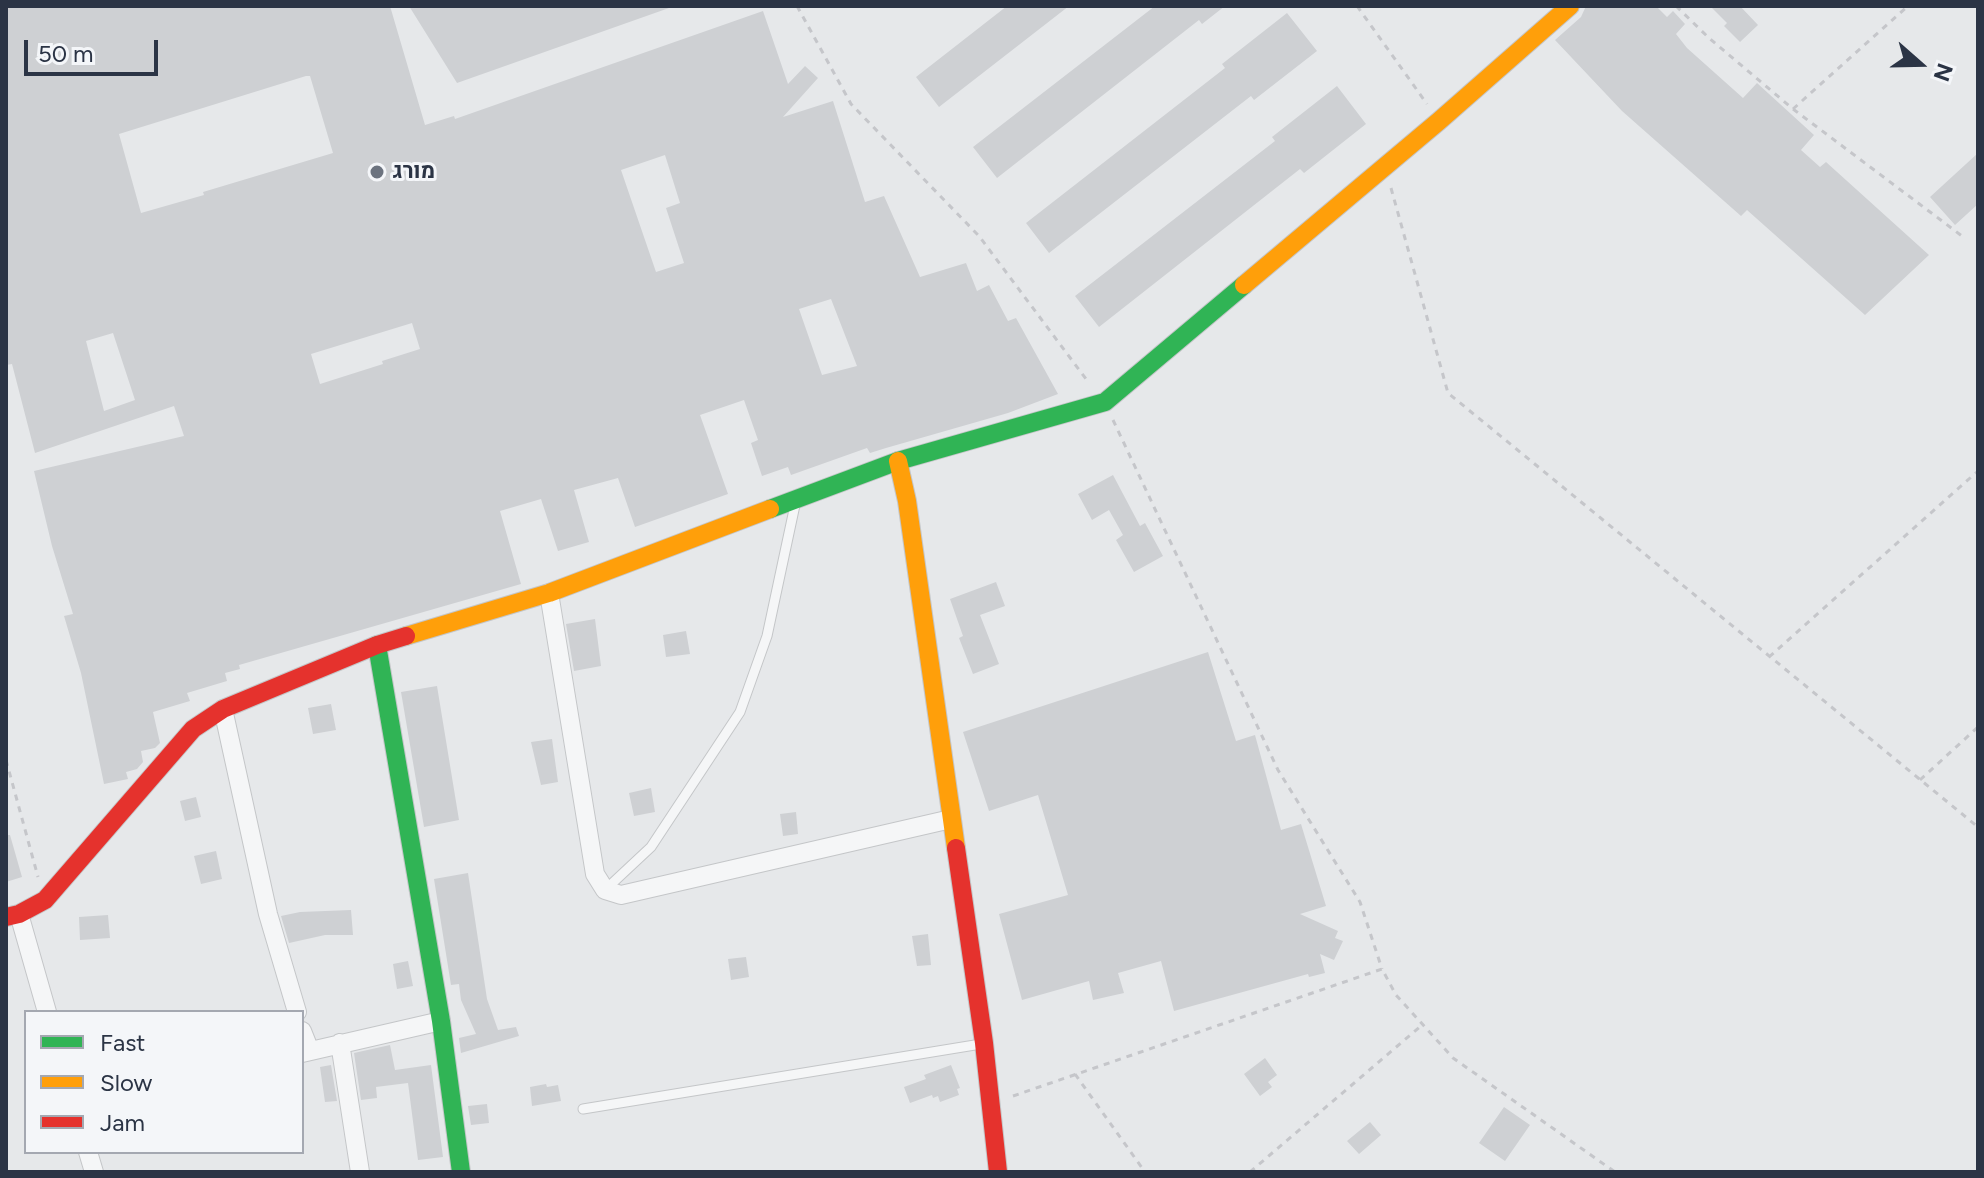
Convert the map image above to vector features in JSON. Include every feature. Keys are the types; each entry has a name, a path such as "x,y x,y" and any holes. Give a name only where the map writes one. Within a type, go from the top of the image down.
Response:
{"street":[{"path":"46,1010 12,916 45,900 193,729 223,709 377,645 549,593 898,461 1105,402 1439,121 1570,6"},
{"path":"898,461 907,501 984,1043 998,1172"},
{"path":"549,593 595,874 605,890 621,895 951,819"},
{"path":"377,645 441,1021 461,1172"},
{"path":"223,709 268,914 296,1010"},
{"path":"306,1052 441,1021"},
{"path":"340,1043 360,1172"}],"lane":[{"path":"605,890 651,847 740,712 767,636 796,498"},
{"path":"583,1109 984,1043"}],"path":[{"path":"1357,6 1439,121"},
{"path":"1676,6 1793,109 1962,236"},
{"path":"1793,109 1908,6"},
{"path":"799,7 851,104 979,236 1062,351 1105,402 1278,770 1360,902 1382,969 1396,995 1453,1058 1615,1172"},
{"path":"1385,165 1448,393 1978,827"},
{"path":"1769,657 1978,471"},
{"path":"1920,780 1978,727"},
{"path":"6,760 45,900"},
{"path":"992,1103 1382,969"},
{"path":"1250,1172 1422,1025"},
{"path":"1075,1074 1145,1172"}],"building":[{"path":"6,6 390,6 425,125 454,116 455,119 763,11 788,84 805,66 818,78 783,117 833,101 865,202 884,196 920,277 966,263 977,291 989,285 1008,321 1016,318 1058,394 1008,413 870,453 867,448 791,475 788,467 762,476 751,443 758,440 744,400 700,415 728,494 635,527 618,478 574,490 589,542 558,551 541,499 500,511 521,584 239,665 240,669 225,673 227,681 187,693 190,701 153,712 160,743 155,748 141,751 143,762 137,769 126,772 128,779 104,784 81,673 64,616 73,614 34,471 184,436 174,406 35,453 12,364 6,365","holes":["310,76 333,153 141,213 119,134","665,155 680,203 666,208 684,263 656,272 621,170","831,299 857,366 822,375 799,309","412,323 420,349 320,384 311,354","113,333 135,400 104,411 86,341"]},
{"path":"409,6 668,6 669,8 457,83"},
{"path":"1007,6 1069,6 939,107 916,77"},
{"path":"1155,6 1225,6 1202,24 1199,20 997,178 973,147"},
{"path":"1586,6 1656,6 1667,17 1673,11 1685,24 1676,34 1687,48 1743,98 1757,83 1814,135 1801,150 1820,167 1826,162 1929,255 1865,315 1747,210 1741,216 1622,111 1555,40 1581,17"},
{"path":"1710,6 1740,6 1758,25 1740,42"},
{"path":"1287,13 1317,51 1254,100 1251,96 1049,253 1026,223 1225,68 1222,64"},
{"path":"1337,86 1366,124 1304,173 1300,169 1099,327 1075,296 1275,141 1272,137"},
{"path":"1978,153 1978,204 1955,225 1930,197"},
{"path":"1113,475 1140,526 1145,523 1163,556 1134,572 1116,540 1123,535 1109,510 1092,520 1078,494"},
{"path":"996,582 1005,606 980,615 999,664 973,674 959,638 963,636 950,599"},
{"path":"595,619 601,666 574,671 566,624"},
{"path":"686,631 690,654 666,657 663,635"},
{"path":"1208,652 1236,741 1255,735 1281,830 1301,824 1326,906 1300,914 1338,931 1335,938 1343,941 1334,960 1320,954 1325,973 1309,977 1308,974 1174,1011 1161,961 1118,973 1124,993 1093,1000 1089,981 1022,1000 999,914 1068,895 1038,795 989,811 963,732"},
{"path":"437,686 459,820 424,827 401,692"},
{"path":"331,704 336,730 313,734 308,708"},
{"path":"552,739 558,782 541,785 531,742"},
{"path":"651,788 655,812 634,816 629,793"},
{"path":"196,797 201,817 185,821 180,801"},
{"path":"796,812 798,834 783,836 780,814"},
{"path":"6,835 10,835 22,877 6,882"},
{"path":"216,851 222,879 201,884 194,856"},
{"path":"468,873 487,999 498,1030 516,1027 519,1036 461,1053 459,1038 476,1034 461,1000 459,984 451,985 434,879"},
{"path":"351,910 353,935 325,935 289,943 281,916 300,912"},
{"path":"108,915 110,938 80,940 79,917"},
{"path":"928,934 931,965 917,966 912,936"},
{"path":"746,957 749,977 731,980 728,959"},
{"path":"408,961 413,986 397,989 393,964"},
{"path":"390,1045 395,1070 431,1065 443,1157 418,1160 408,1083 376,1087 377,1098 361,1100 354,1053"},
{"path":"1265,1058 1277,1075 1268,1082 1272,1087 1260,1096 1244,1074"},
{"path":"331,1065 337,1101 325,1102 320,1067"},
{"path":"951,1065 960,1088 957,1089 959,1095 940,1102 938,1096 933,1098 932,1095 910,1103 904,1087"},
{"path":"546,1084 547,1087 558,1085 561,1101 532,1106 530,1087"},
{"path":"487,1104 489,1123 471,1125 468,1106"},
{"path":"1504,1107 1530,1125 1505,1161 1479,1143"},
{"path":"1370,1122 1381,1135 1359,1154 1347,1141"}],"traffic: fast":[{"path":"770,509 898,461 1105,402 1244,285"},
{"path":"377,645 441,1021 461,1172"}],"traffic: slow":[{"path":"1244,285 1570,6"},
{"path":"898,461 907,501 956,848"},
{"path":"406,636 549,593 770,509"}],"traffic: jam":[{"path":"6,917 19,914 45,900 193,729 223,709 406,636"},
{"path":"956,848 984,1043 998,1172"}],"place":[{"name":"מורג","path":"377,172"}]}
